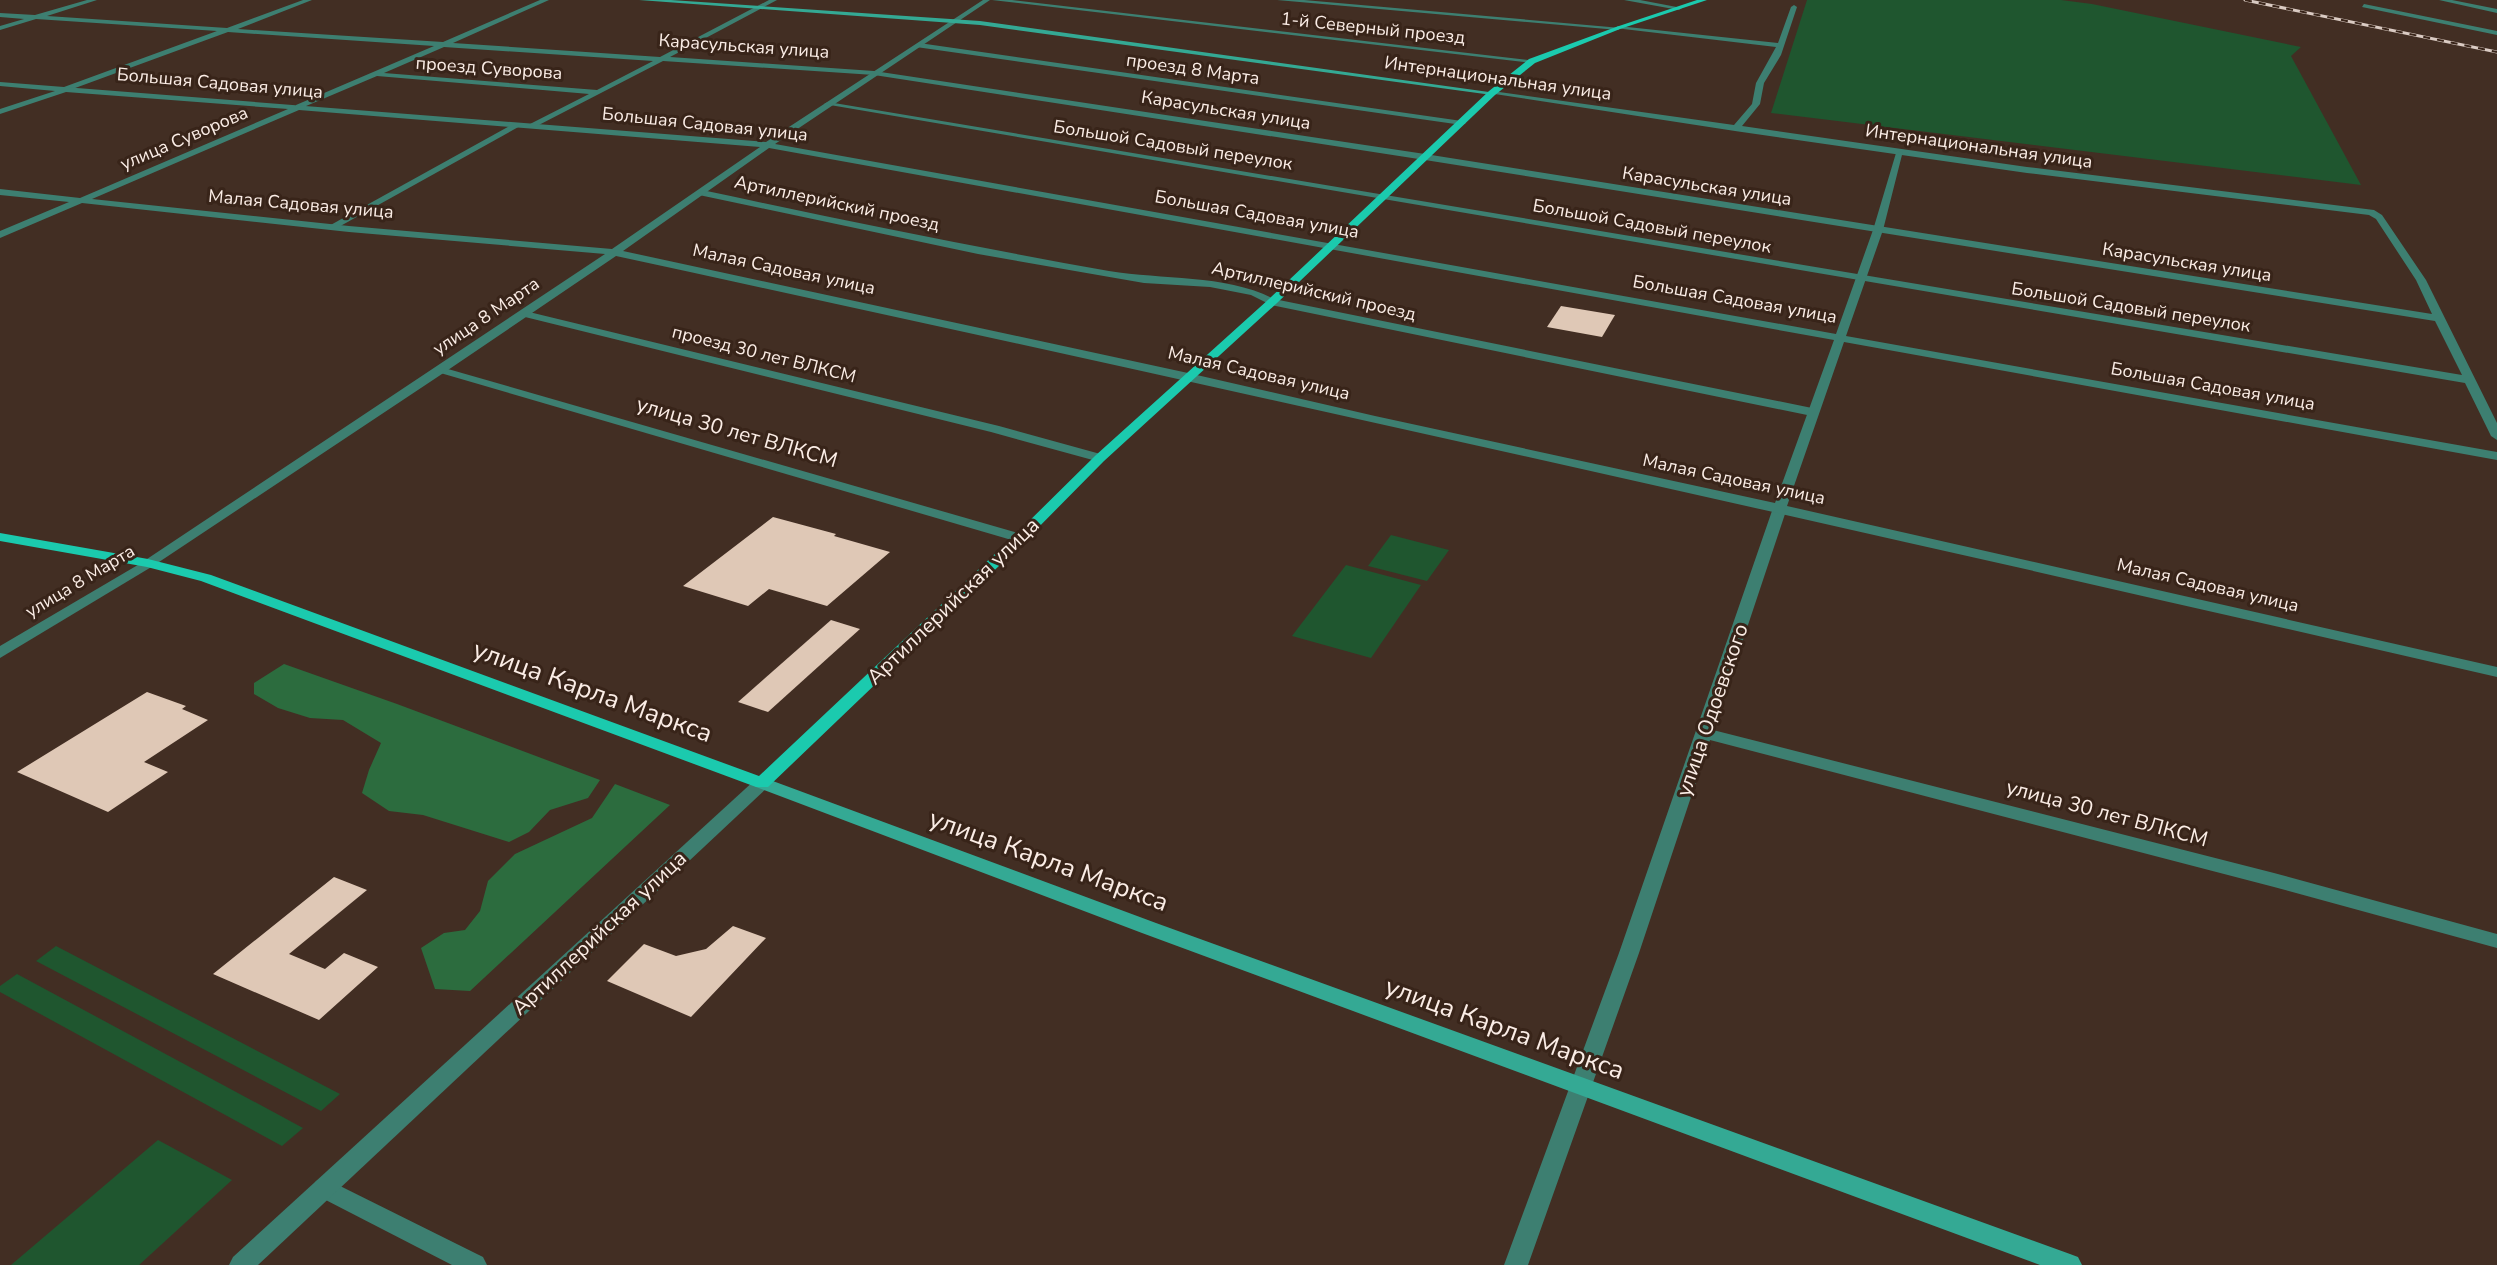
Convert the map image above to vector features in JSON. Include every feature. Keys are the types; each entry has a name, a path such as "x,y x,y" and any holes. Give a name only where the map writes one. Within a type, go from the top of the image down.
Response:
{"main road":[{"name":"Интернациональная улица","path":"642,0 956,21 1492,93"},
{"name":"Артиллерийская улица","path":"762,783 1020,538 1100,458 1271,302 1492,93 1532,61 1618,28 1704,0"},
{"name":"улица Карла Маркса","path":"0,537 148,563 206,578 1139,925 2070,1265"}],"street":[{"path":"0,28 94,0"},
{"path":"0,112 309,0"},
{"name":"улица Суворова","path":"0,235 377,75 546,0"},
{"path":"533,126 774,0"},
{"name":"улица 8 Марта","path":"0,653 148,563 441,370 702,194 828,104 987,0"},
{"name":"1-й Северный проезд","path":"995,0 1532,61"},
{"path":"1280,0 1618,28 1781,45"},
{"path":"1627,0 1679,8"},
{"path":"2376,0 2364,6 2497,33"},
{"path":"2442,0 2497,11"},
{"path":"1735,129 1756,104 1760,83 1781,45 1794,7"},
{"name":"Карасульская улица","path":"0,15 663,57 874,73 1425,157 2439,318"},
{"name":"проезд 8 Марта","path":"919,45 1462,123"},
{"name":"проезд Суворова","path":"377,75 598,92"},
{"name":"Большая Садовая улица","path":"0,84 768,145 2497,456"},
{"name":"Интернациональная улица","path":"1492,93 1900,153 2371,212 2379,217 2421,279 2497,436"},
{"name":"Большой Садовый переулок","path":"828,104 2470,380"},
{"path":"332,227 518,125"},
{"name":"улица Одоевского","path":"1516,1265 1629,953 1812,411 1878,230 1900,153"},
{"name":"Малая Садовая улица","path":"0,192 332,227 613,252 1188,376 1366,418 1780,508 2497,672"},
{"name":"Артиллерийский проезд","path":"702,194 978,251 1144,280 1210,284 1254,293 1271,302 1812,411"},
{"name":"проезд 30 лет ВЛКСМ","path":"525,314 995,429 1100,458"},
{"name":"улица 30 лет ВЛКСМ","path":"441,370 1020,538"},
{"name":"улица 30 лет ВЛКСМ","path":"1704,733 2251,874 2497,941"},
{"name":"Артиллерийская улица","path":"241,1265 762,783"},
{"path":"324,1188 475,1265"}],"green space":[{"path":"1807,0 2061,0 2092,4 2301,47 2291,56 2361,185 1771,113"},
{"path":"1391,535 1449,550 1427,581 1368,566"},
{"path":"1346,565 1421,585 1371,658 1292,636"},
{"path":"284,664 600,780 588,798 550,810 529,832 509,842 423,815 389,811 362,793 381,743 343,720 310,718 278,708 254,694 254,683"},
{"path":"615,784 670,805 470,991 435,989 421,948 444,933 465,930 480,911 488,881 515,854 592,818"},
{"path":"56,946 340,1094 321,1111 36,961"},
{"path":"17,974 303,1128 282,1146 0,992 0,986"},
{"path":"158,1140 232,1180 139,1265 11,1265"}],"building":[{"path":"1561,306 1615,315 1602,337 1547,327"},
{"path":"773,517 890,552 827,606 769,589 748,606 683,586"},
{"path":"831,620 860,629 768,712 738,702"},
{"path":"147,692 186,706 182,709 208,720 144,762 168,772 108,812 17,772"},
{"path":"334,877 367,890 289,954 325,969 344,953 378,967 319,1020 213,974"},
{"path":"733,926 766,938 691,1017 607,981 644,944 676,956 706,949"}],"railway":[{"path":"2245,0 2497,52"}]}
